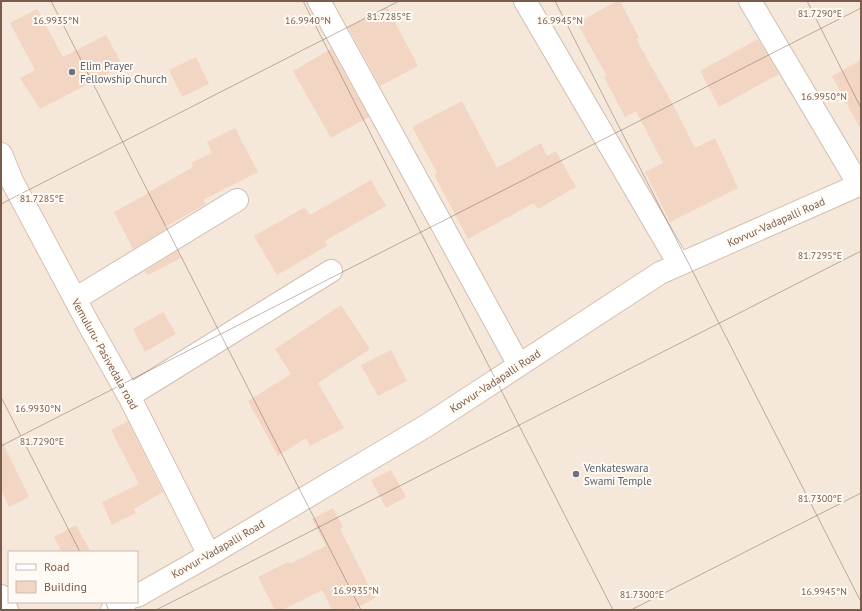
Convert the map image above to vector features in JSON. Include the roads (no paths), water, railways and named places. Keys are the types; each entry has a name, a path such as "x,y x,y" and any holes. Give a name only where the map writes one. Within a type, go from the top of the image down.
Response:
{"street":[{"path":"319,1 519,365"},
{"path":"525,1 679,264"},
{"path":"750,1 860,184"},
{"name":"Vemuluru- Pasivedala road","path":"1,154 12,180 89,325 129,396 209,555"},
{"name":"Kovvur-Vadapalli Road","path":"138,595 426,426 660,273 860,184"},
{"path":"75,299 237,200"},
{"path":"129,396 331,271"},
{"path":"1,596 7,610"},
{"path":"112,610 124,603"}],"place":[{"name":"Elim Prayer Fellowship Church","path":"72,72"},
{"name":"Venkateswara Swami Temple","path":"576,474"}]}
